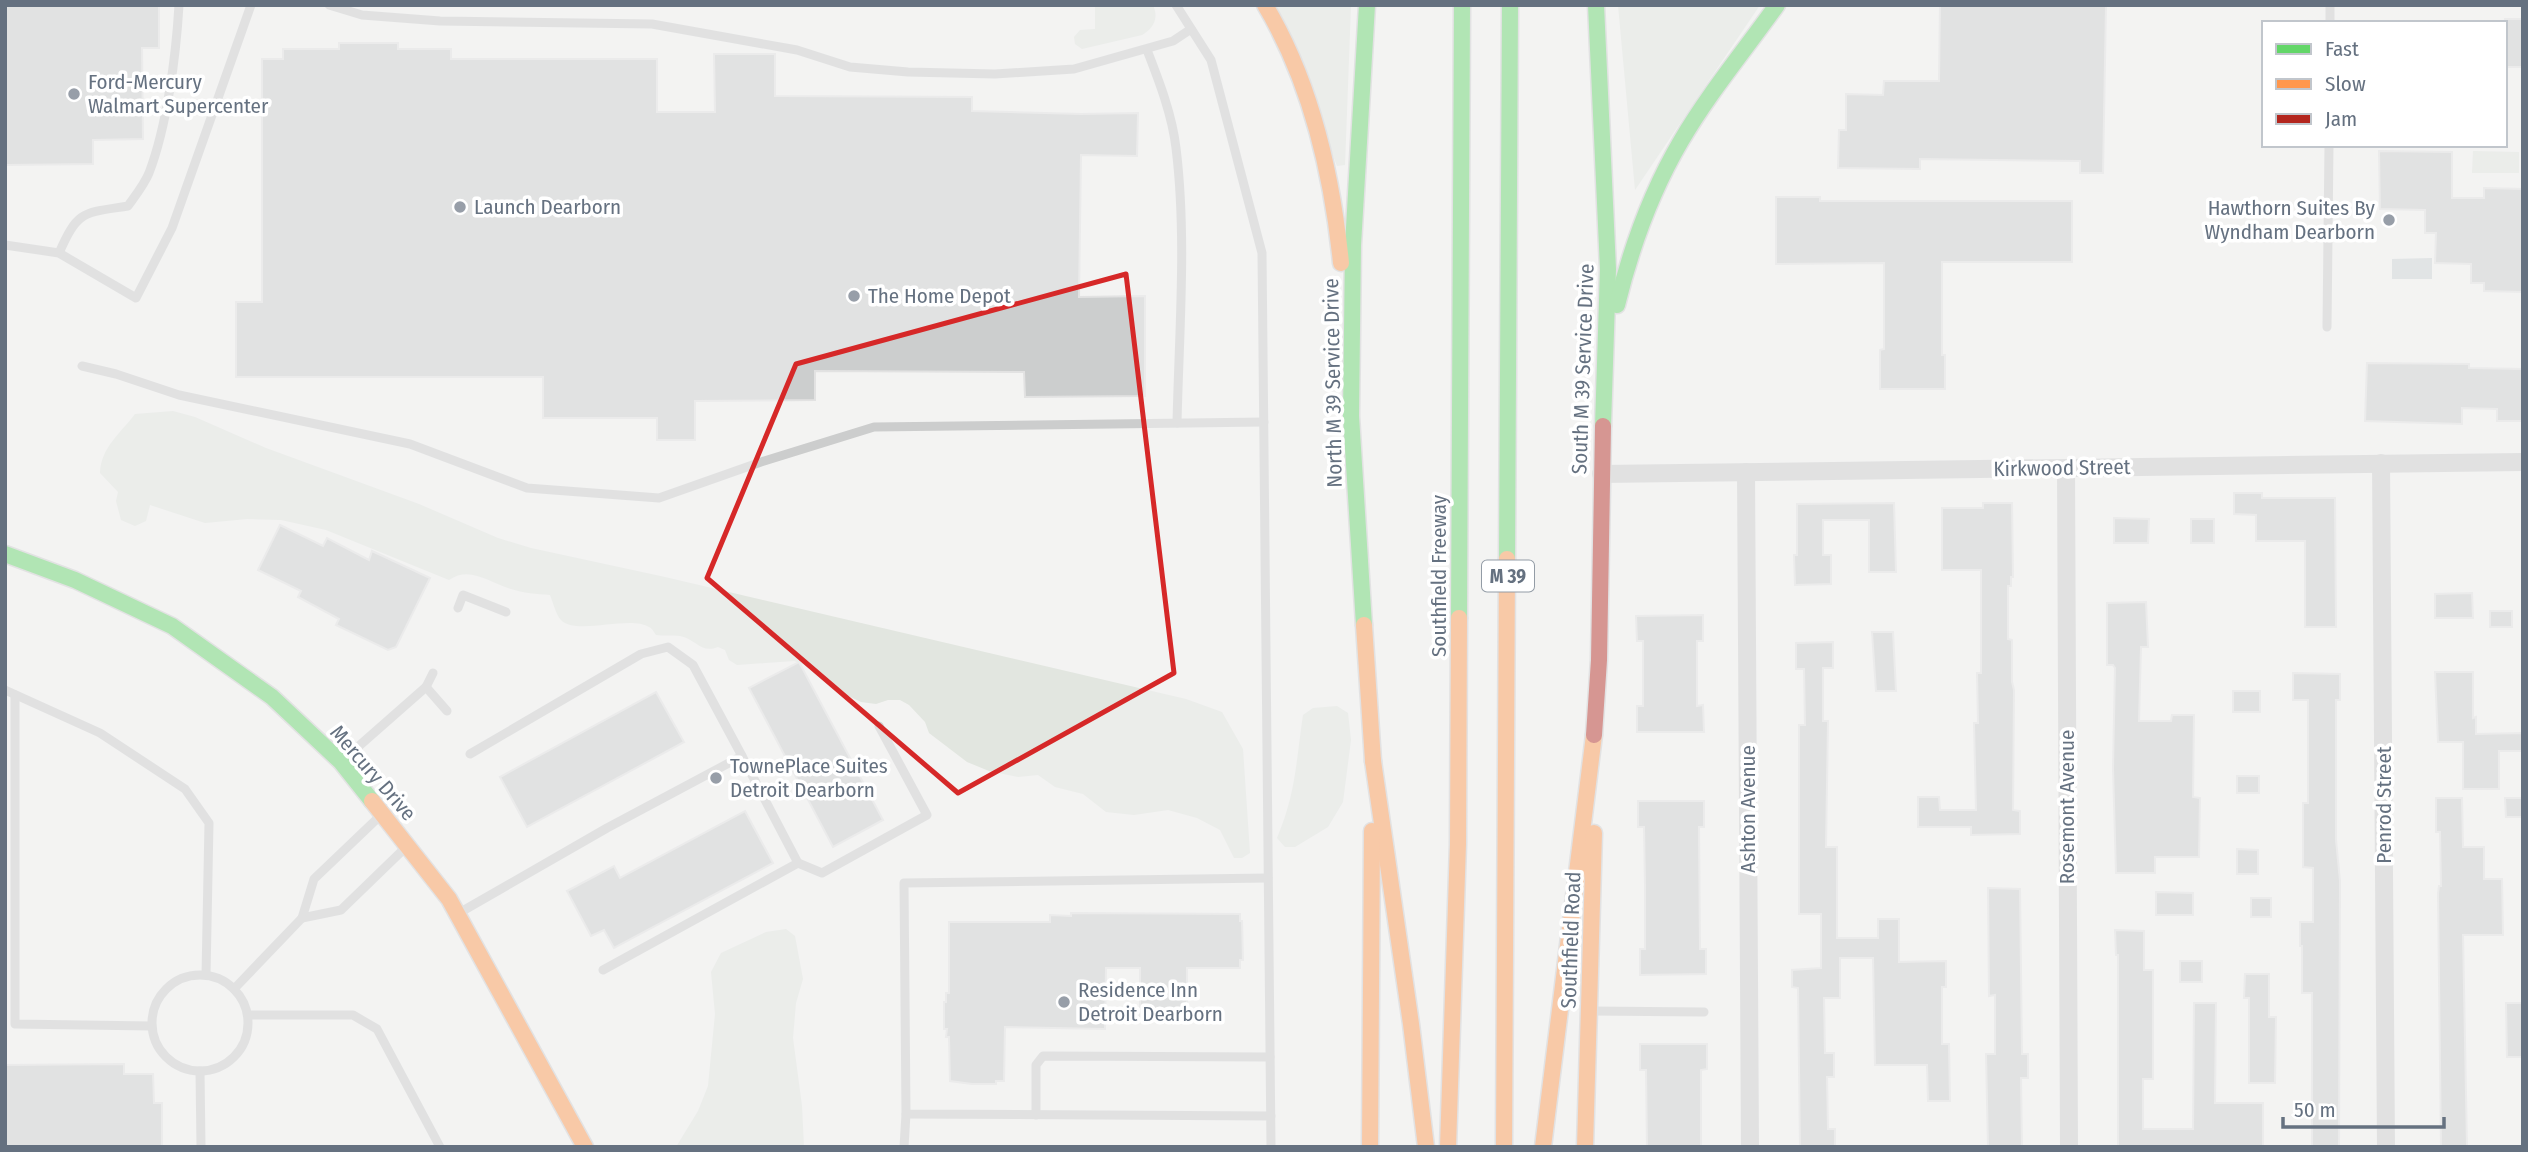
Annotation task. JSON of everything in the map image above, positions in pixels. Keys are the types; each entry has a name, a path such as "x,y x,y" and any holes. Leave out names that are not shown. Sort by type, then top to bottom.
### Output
{"main road":[{"path":"1265,5 1281,30 1297,64 1320,137 1340,254 1351,416"},
{"name":"North M 39 Service Drive","path":"1367,5 1353,246 1351,416 1373,761"},
{"name":"Southfield Freeway","path":"1448,1147 1458,804 1462,5"},
{"name":"M 39","path":"1504,1147 1510,5"},
{"name":"South M 39 Service Drive","path":"1594,735 1599,660 1601,474 1608,269 1596,5"},
{"path":"1605,362 1617,301 1640,230 1661,179 1682,140 1777,5"},
{"name":"Mercury Drive","path":"5,554 51,570 172,626 272,697 341,761 449,899 585,1147"},
{"path":"1543,1147 1594,735"},
{"name":"Southfield Road","path":"1585,1147 1594,874 1594,735"},
{"path":"1370,1147 1373,761"},
{"path":"1373,761 1426,1147"}],"street":[{"name":"Kirkwood Street","path":"1601,474 2523,461"},
{"name":"Penrod Street","path":"2381,463 2386,1147"},
{"name":"Rosemont Avenue","path":"2066,468 2069,1147"},
{"name":"Ashton Avenue","path":"1746,472 1750,1147"}],"lane":[{"path":"59,253 72,224 92,211 128,206 148,176 168,94 179,5"},
{"path":"5,245 59,253 136,298 172,228 251,5"},
{"path":"329,5 362,15 432,21 652,24 797,50 850,66 908,72 995,74 1074,69 1147,50 1173,41 1191,29"},
{"path":"1176,5 1210,60 1262,253 1271,1147"},
{"path":"1147,50 1163,91 1176,146 1180,225 1177,423"},
{"path":"2327,327 2329,147"},
{"path":"82,366 179,395 410,444 527,488 659,498 761,461 874,427 1264,422"},
{"path":"458,608 463,595 506,612"},
{"path":"470,754 641,654 668,647 694,665 798,863 822,873 927,816 879,726"},
{"path":"341,761 426,687 433,673"},
{"path":"426,687 447,711"},
{"path":"5,690 100,733 185,789 209,823 206,975"},
{"path":"15,695 10,744 15,1024 151,1027"},
{"path":"458,914 607,828 742,756"},
{"path":"234,989 302,918 314,879 382,813"},
{"path":"302,918 341,910 407,845"},
{"path":"603,970 798,863"},
{"path":"904,1147 904,883 1268,878"},
{"path":"197,974 227,982 234,989 246,1006 249,1023 246,1039 238,1054 226,1064 210,1071 178,1066 164,1056 155,1043 151,1027 152,1011 169,986 182,978 197,974"},
{"path":"1589,1011 1704,1012"},
{"path":"247,1015 353,1015 377,1029 440,1147"},
{"path":"1036,1115 1036,1065 1043,1056 1270,1057"},
{"path":"200,1071 201,1147"},
{"path":"906,1114 1270,1116"}],"highlighted area":[{"path":"1126,274 1174,673 958,793 707,578 796,364"}],"shaded area":[{"path":"1095,5 1153,5 1155,18 1150,29 1142,35 1082,49 1075,44 1074,37 1080,30 1095,29"},
{"path":"1273,5 1351,5 1345,165 1337,166"},
{"path":"1618,5 1760,5 1635,190"},
{"path":"2473,151 2519,152 2519,173 2472,173"},
{"path":"2432,258 2432,279 2392,279 2392,259"},
{"path":"173,411 195,417 266,448 419,504 498,538 531,548 1186,699 1222,712 1243,749 1250,853 1242,858 1234,858 1220,830 1197,818 1168,810 1134,815 1106,812 1083,794 1055,787 1038,775 1018,777 989,771 967,762 929,733 925,722 909,705 900,700 876,704 861,702 842,693 815,668 794,661 737,665 729,660 725,650 718,647 707,649 680,636 656,635 650,628 640,624 568,624 559,618 550,595 516,590 472,575 465,574 449,580 326,530 281,520 247,519 205,523 150,505 146,521 135,526 121,520 116,501 118,492 100,473 101,464 113,441 135,414"},
{"path":"1337,706 1348,713 1351,740 1343,802 1328,827 1295,847 1285,847 1277,838 1292,792 1303,715 1313,708"},
{"path":"786,929 795,936 803,979 796,1003 793,1038 802,1106 804,1147 676,1147 698,1111 708,1086 715,1014 711,972 721,953 766,932"}],"building":[{"name":"Ford-Mercury Walmart Supercenter","path":"5,5 159,5 159,48 142,48 143,139 93,140 93,164 5,165"},
{"path":"1940,5 2106,5 2103,173 2080,173 2080,161 1920,159 1920,169 1838,168 1839,130 1846,130 1846,94 1883,95 1884,81 1939,81"},
{"path":"2523,19 2523,67 2507,67 2505,21"},
{"path":"339,43 398,43 398,49 451,49 451,59 657,59 657,112 715,112 714,54 775,54 775,96 972,97 972,111 1138,113 1137,156 1081,155 1079,297 1145,296 1145,396 1025,397 1024,372 815,371 815,400 695,401 695,440 657,440 657,418 543,418 543,377 236,377 236,302 262,302 262,59 283,59 283,49 339,49"},
{"path":"2379,151 2452,152 2452,198 2484,198 2484,188 2523,189 2523,292 2484,291 2484,283 2471,283 2471,264 2435,263 2436,233 2425,233 2425,210 2380,209"},
{"path":"1776,197 1820,197 1820,201 2072,201 2072,262 1942,262 1942,355 1945,355 1945,389 1880,389 1880,350 1884,349 1884,263 1776,264"},
{"path":"2367,363 2469,364 2469,368 2523,369 2523,421 2497,421 2497,409 2462,408 2462,424 2365,421"},
{"path":"2234,493 2262,493 2262,498 2335,498 2336,627 2305,627 2305,541 2256,541 2256,515 2234,514"},
{"path":"1894,503 1896,572 1869,572 1869,520 1823,520 1823,555 1831,555 1831,584 1795,585 1797,504"},
{"path":"1983,503 2012,503 2013,577 2011,586 2008,586 2008,639 2012,640 2014,690 2013,810 2020,811 2020,834 1971,835 1971,827 1918,827 1918,797 1939,797 1940,810 1976,810 1974,723 1978,723 1977,673 1981,673 1981,570 1942,570 1942,508 1983,508"},
{"path":"2114,518 2149,519 2148,543 2114,543"},
{"path":"2191,519 2214,519 2214,543 2191,543"},
{"path":"280,525 323,546 327,538 369,560 372,551 430,578 396,647 388,650 336,625 339,619 298,597 301,591 258,570"},
{"path":"2472,593 2473,618 2435,618 2435,594"},
{"path":"2146,602 2148,647 2141,647 2139,721 2171,721 2172,715 2194,715 2193,797 2200,798 2199,857 2155,857 2155,873 2116,873 2113,768 2115,668 2113,665 2107,665 2107,603"},
{"path":"2490,611 2512,611 2512,627 2490,627"},
{"path":"1703,615 1703,641 1697,641 1697,706 1703,705 1704,732 1637,732 1637,706 1643,706 1643,641 1637,641 1636,616"},
{"path":"1872,632 1893,632 1896,691 1876,691"},
{"path":"1833,642 1833,668 1823,668 1823,721 1828,721 1826,847 1837,847 1837,938 1878,938 1878,919 1899,919 1899,962 1946,961 1946,987 1942,987 1942,1044 1949,1044 1950,1101 1928,1101 1927,1065 1875,1065 1873,958 1840,958 1840,998 1824,998 1825,1053 1834,1053 1834,1077 1827,1077 1828,1129 1835,1129 1835,1147 1800,1147 1798,988 1792,987 1792,970 1821,968 1821,914 1799,914 1799,725 1805,725 1804,669 1796,669 1796,643"},
{"path":"799,662 883,820 833,847 749,688"},
{"path":"2435,672 2473,672 2473,718 2476,717 2476,734 2523,733 2523,751 2499,751 2499,789 2463,789 2463,742 2438,742"},
{"path":"2293,673 2340,674 2340,700 2336,700 2336,840 2340,881 2339,1147 2312,1147 2312,993 2302,993 2300,946 2300,922 2313,922 2313,868 2303,867 2303,803 2308,803 2308,700 2293,700"},
{"path":"2233,691 2260,691 2260,712 2233,712"},
{"path":"656,692 684,742 527,827 500,777"},
{"path":"2237,776 2259,776 2259,793 2237,793"},
{"path":"2436,798 2462,798 2463,847 2484,847 2484,879 2502,879 2503,935 2463,935 2467,1147 2441,1147 2438,893 2441,886"},
{"path":"2505,798 2523,798 2523,817 2506,817"},
{"path":"1638,801 1704,801 1704,827 1699,827 1700,949 1706,949 1706,974 1640,975 1640,949 1645,949 1645,885 1644,827 1638,827"},
{"path":"745,811 773,863 614,948 604,930 591,936 567,891 614,866 620,878"},
{"path":"2237,849 2258,850 2258,874 2237,874"},
{"path":"1988,888 2020,889 2022,1054 2028,1054 2028,1078 2021,1078 2022,1147 1988,1147 1986,1054 1995,1054 1995,995 1989,996"},
{"path":"2156,892 2193,893 2193,915 2156,915"},
{"path":"2251,898 2271,898 2271,917 2251,917"},
{"name":"Residence Inn Detroit Dearborn","path":"1071,913 1240,914 1243,960 1240,960 1240,968 1187,968 1187,1015 1168,1015 1169,1019 1140,1016 1140,968 1106,968 1105,1029 1005,1027 1004,1081 996,1081 996,1084 972,1084 950,1081 949,1037 946,1037 947,1029 944,1029 944,1002 946,993 949,993 949,922 1050,922 1050,915 1071,916"},
{"path":"2115,930 2144,931 2144,970 2153,970 2153,1079 2143,1079 2143,1129 2193,1129 2194,1003 2216,1003 2215,1103 2263,1103 2263,1147 2118,1147 2118,955"},
{"path":"2180,961 2202,961 2202,982 2180,982"},
{"path":"2245,974 2269,974 2269,1017 2276,1017 2275,1083 2249,1083 2249,998 2244,998"},
{"path":"2506,1003 2523,1003 2523,1057 2507,1057"},
{"path":"1640,1044 1707,1044 1707,1069 1701,1070 1701,1147 1647,1147 1646,1070 1640,1070"},
{"path":"124,1064 124,1074 153,1074 154,1103 162,1103 162,1147 5,1147 5,1065"}],"traffic: fast":[{"path":"1364,625 1351,416 1353,245 1367,5"},
{"path":"1459,618 1462,5"},
{"path":"1507,559 1510,5"},
{"path":"1596,5 1608,269 1603,426"},
{"path":"1617,305 1643,221 1670,160 1703,106 1777,5"},
{"path":"5,554 75,580 172,626 272,697 341,762 372,801"}],"traffic: slow":[{"path":"1265,5 1295,65 1317,130 1332,196 1341,263"},
{"path":"1504,1147 1507,559"},
{"path":"1448,1147 1458,844 1459,618"},
{"path":"1364,625 1373,761"},
{"path":"1543,1147 1594,735"},
{"path":"1373,761 1426,1147"},
{"path":"372,801 449,899 585,1147"},
{"path":"1370,1147 1372,831"},
{"path":"1585,1147 1594,833"}],"traffic: jam":[{"path":"1594,735 1599,660 1603,426"}],"place":[{"name":"Ford-Mercury Walmart Supercenter","path":"74,94"},
{"name":"Launch Dearborn","path":"460,207"},
{"name":"Hawthorn Suites By Wyndham Dearborn","path":"2389,220"},
{"name":"The Home Depot","path":"854,296"},
{"name":"TownePlace Suites Detroit Dearborn","path":"716,778"},
{"name":"Residence Inn Detroit Dearborn","path":"1064,1002"}]}
